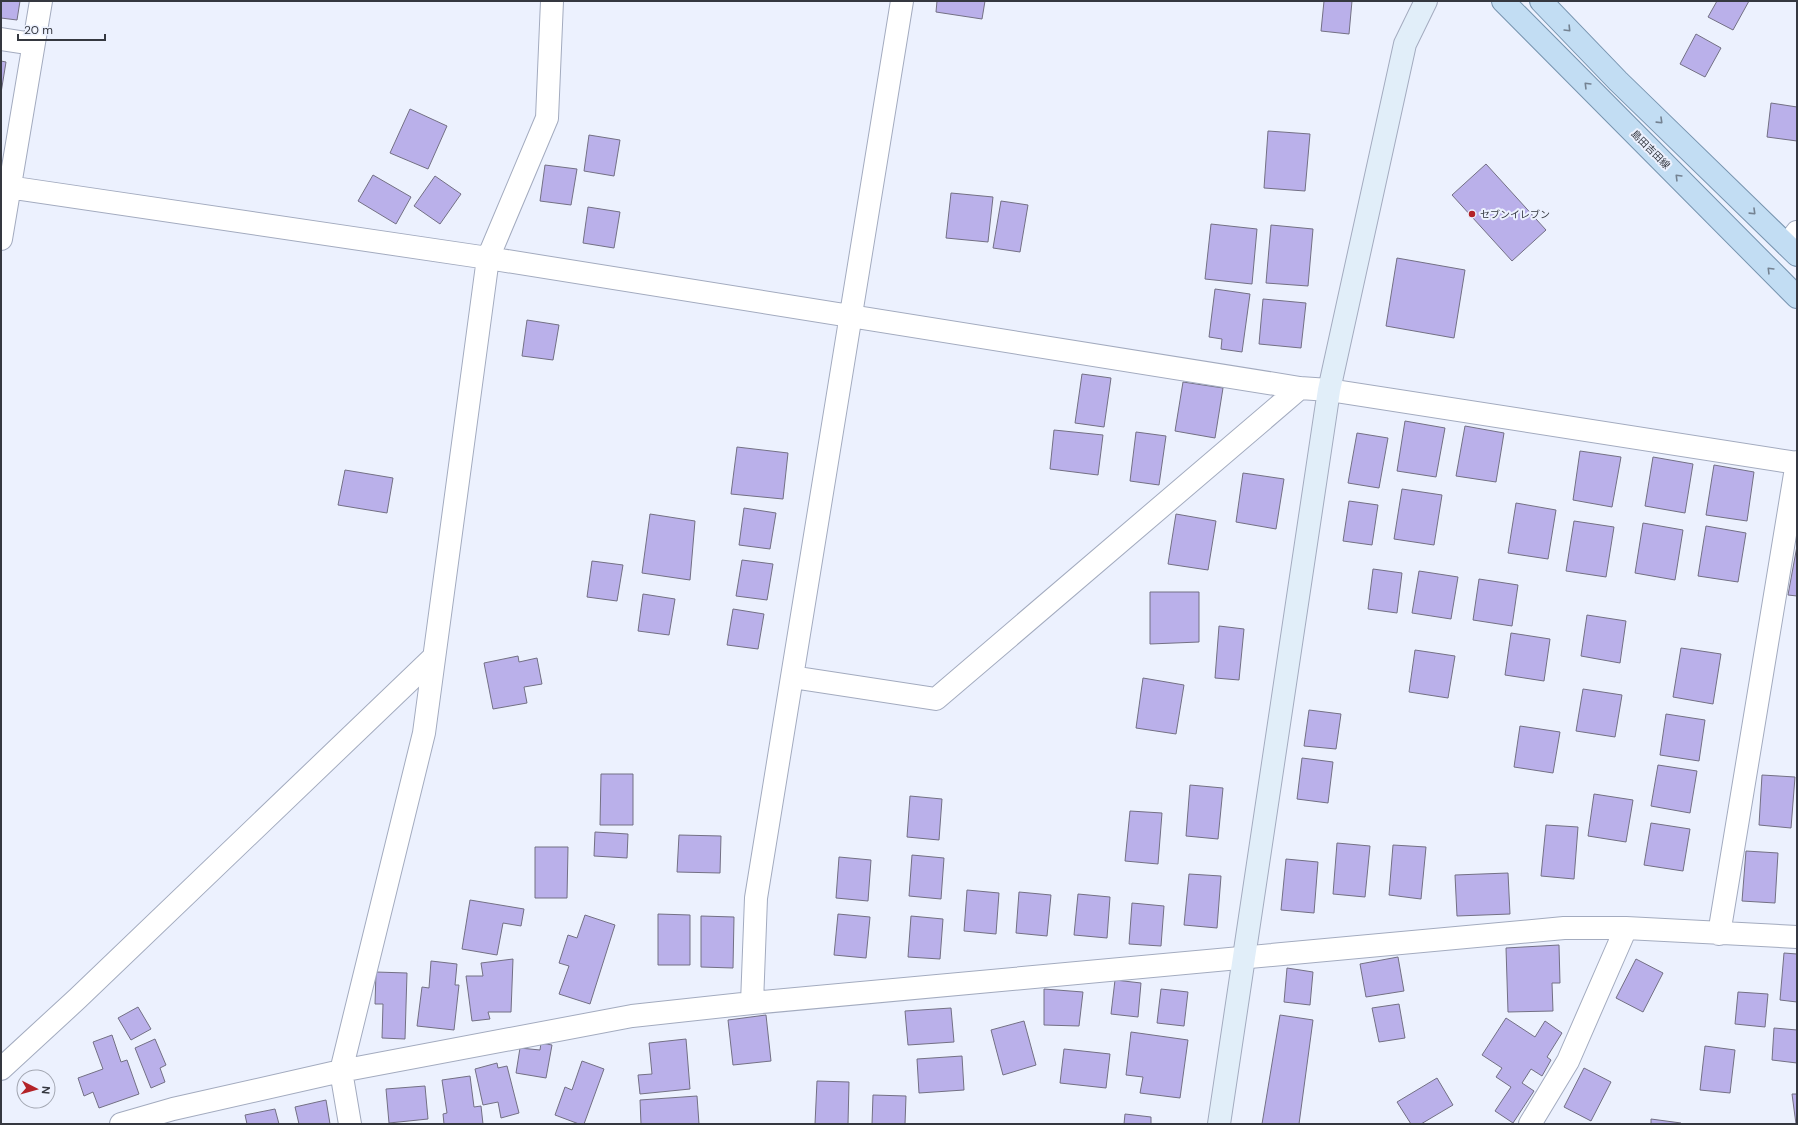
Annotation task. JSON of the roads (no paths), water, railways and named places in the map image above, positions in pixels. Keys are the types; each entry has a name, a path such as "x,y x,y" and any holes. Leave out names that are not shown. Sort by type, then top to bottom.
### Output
{"main road":[{"name":"島田吉田線","path":"1503,1 1797,297"},
{"path":"1541,1 1618,81 1794,244"}],"street":[{"path":"1,239 5,186 34,44 40,1"},
{"path":"350,1124 341,1071 424,733 488,258 547,118 552,1"},
{"path":"752,1002 756,898 902,1"},
{"path":"1219,1124 1329,390 1405,44 1426,1"},
{"path":"1,39 34,44"},
{"path":"5,186 488,258 1300,388 1329,390 1797,462 1719,934"},
{"path":"792,677 936,699 1300,388"},
{"path":"1,1069 83,993 434,657"},
{"path":"121,1124 173,1109 341,1071 632,1016 752,1002 1564,928 1626,928 1797,937"},
{"path":"1530,1124 1568,1061 1626,928"}],"place":[{"name":"セブンイレブン","path":"1472,214"}]}
